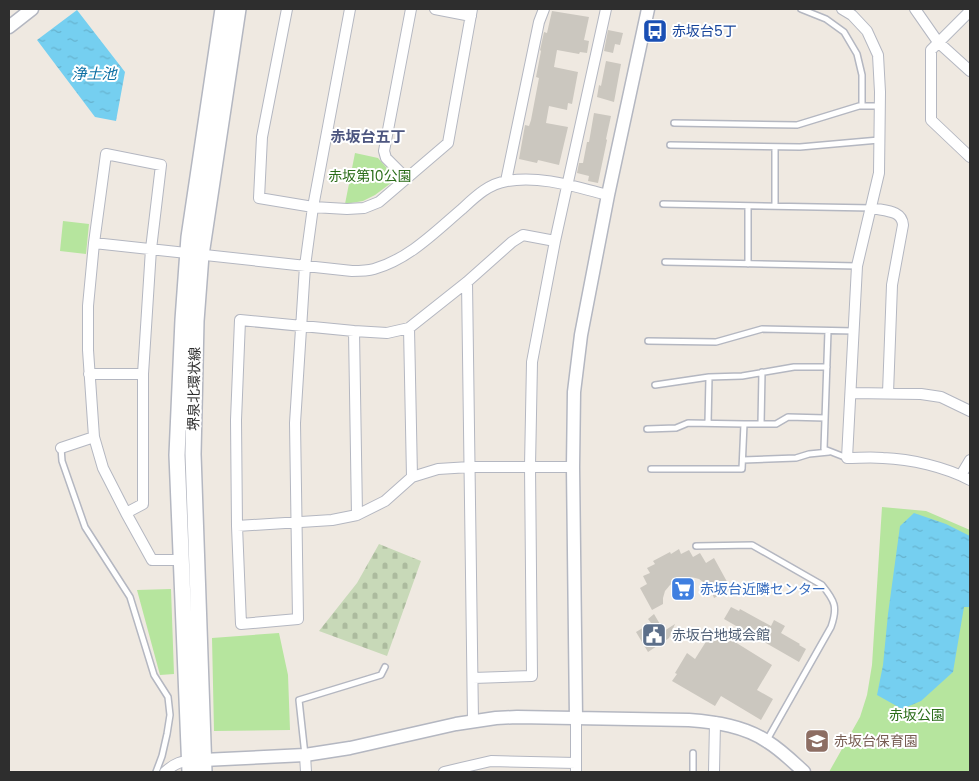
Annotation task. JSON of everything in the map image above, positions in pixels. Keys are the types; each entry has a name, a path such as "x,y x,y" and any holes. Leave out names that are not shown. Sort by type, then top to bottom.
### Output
{"main road":[{"name":"堺泉北環状線","path":"197,766 193,454 196,321 194,254 189,237 223,9"},
{"name":"堺泉北環状線","path":"197,766 181,560 177,455 183,320 238,9"}],"street":[{"path":"9,27 32,9"},
{"path":"287,9 262,137 258,198 313,207 347,209 364,208 379,202 448,143 472,12 435,9"},
{"path":"350,9 313,207 305,266 300,326 295,423 298,620 241,624 237,526 236,420 240,320 300,326 354,331 387,333 409,328 512,242 523,235 555,241"},
{"path":"406,178 386,158 384,151 411,9"},
{"path":"506,181 539,22 544,9"},
{"path":"473,678 532,676 530,466 532,362 555,241 606,9"},
{"path":"444,772 491,761 519,767 576,768 574,392 580,335 648,9"},
{"path":"842,9 852,15 867,31 878,55 880,106 880,173 857,266 847,458 882,458 909,461 966,478 970,460"},
{"path":"916,9 938,42 970,71"},
{"path":"970,11 931,50 931,120 970,157"},
{"path":"126,513 143,504 143,374 151,249 161,165 106,154 88,306 89,374 94,438 104,468 126,513 152,560 181,560"},
{"path":"94,243 352,271 373,269 397,260 423,243 480,193 495,184 527,179 568,185 608,195"},
{"path":"872,208 899,214 903,219 892,285 888,393"},
{"path":"466,282 473,721"},
{"path":"409,328 412,476"},
{"path":"354,331 357,515"},
{"path":"89,374 143,374"},
{"path":"851,393 921,394 940,397 970,411"},
{"path":"61,448 94,438"},
{"path":"237,526 332,520 357,515 385,501 412,476 438,469 530,466 573,467"},
{"path":"165,772 181,761 197,766 305,755 350,748 456,724 517,717 715,722 745,731 766,741 788,757 804,772"},
{"path":"714,772 715,722"},
{"path":"305,755 306,772"}],"lane":[{"path":"801,9 826,20 844,32 857,54 862,75 862,106"},
{"path":"674,123 797,124 858,106 880,106"},
{"path":"670,145 800,148 880,140"},
{"path":"775,147 775,206"},
{"path":"663,204 872,208"},
{"path":"748,206 748,264"},
{"path":"665,262 857,266"},
{"path":"648,341 716,342 762,329 854,331"},
{"path":"828,330 824,449 847,458"},
{"path":"655,385 710,377 742,376 794,367 827,367"},
{"path":"761,424 762,372"},
{"path":"708,423 710,377"},
{"path":"647,429 676,428 688,423 776,424 788,417 825,418"},
{"path":"651,468 742,468 744,424"},
{"path":"61,448 62,461 86,527 130,596 154,675 168,697 170,715 167,734 156,772"},
{"path":"743,460 796,458 809,454 831,452"},
{"path":"696,546 752,545 822,585 830,594 834,604 835,615 831,627 766,741"},
{"path":"305,755 300,700 381,675 384,667"},
{"path":"693,753 693,772"}],"green space":[{"name":"赤坂第10公園","path":"355,153 378,158 392,174 392,178 391,183 375,195 363,201 345,204"},
{"path":"63,221 89,224 86,254 60,251"},
{"name":"赤坂公園","path":"882,507 926,511 970,530 970,772 829,772 860,717 867,695 872,665"},
{"path":"379,544 421,561 387,656 319,631 357,583"},
{"path":"171,589 174,674 160,675 137,590"},
{"path":"279,633 288,675 290,730 214,731 212,638"}],"water":[{"name":"浄土池","path":"77,10 125,72 116,121 95,117 37,40"},
{"path":"914,513 946,524 970,536 970,607 964,607 953,672 921,701 902,709 877,695 883,665 900,526"}],"building":[{"path":"552,11 589,17 584,40 589,41 587,53 580,52 579,54 557,50 554,67 578,72 572,104 568,103 567,110 549,106 546,123 568,127 559,165 538,160 537,163 519,159 525,125 529,126 531,120 539,78 536,77 544,32 547,33"},
{"path":"608,30 623,33 620,45 615,44 613,53 604,51"},
{"path":"606,61 621,64 614,102 597,97"},
{"path":"594,113 611,116 598,183 588,181 589,176 577,173 579,163 583,163 587,142 589,142"},
{"path":"679,549 681,554 689,550 693,557 700,553 706,563 714,558 731,589 714,598 711,590 699,579 683,578 676,580 670,585 665,591 663,604 652,610 640,588 647,584 643,576 650,573 647,568 655,564 653,561"},
{"path":"731,607 739,611 740,609 771,626 774,620 785,626 781,633 806,649 799,662 724,619"},
{"name":"赤坂台地域会館","path":"654,614 664,631 675,624 669,638 648,652 636,632 651,623 648,619"},
{"path":"714,629 772,665 757,690 773,699 761,720 721,696 715,706 672,681 687,653 695,659"}],"place":[{"name":"赤坂台5丁","path":"655,31"},
{"name":"赤坂台近隣センター","path":"683,589"},
{"name":"赤坂台地域会館","path":"654,635"},
{"name":"赤坂台保育園","path":"817,741"}],"district":[{"name":"赤坂台五丁","path":"368,137"}]}
